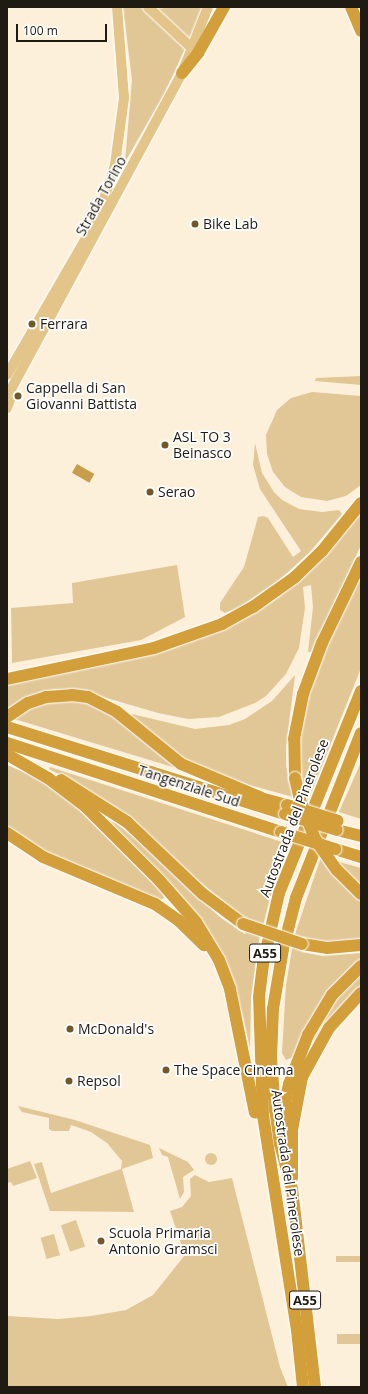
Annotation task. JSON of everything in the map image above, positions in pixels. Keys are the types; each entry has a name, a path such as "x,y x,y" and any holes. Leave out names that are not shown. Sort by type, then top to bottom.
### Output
{"highway":[{"path":"182,73 194,50 224,7"},
{"path":"351,7 361,31"},
{"path":"357,7 361,20"},
{"path":"7,679 154,648 222,624 253,607 295,576 322,551 361,502"},
{"path":"361,562 322,643 303,694 294,739 295,778 300,800 315,839 337,870 361,894"},
{"name":"Autostrada del Pinerolese","path":"303,1387 260,1088 259,997 263,964 279,893 361,691"},
{"path":"7,724 28,703 46,697 72,695 88,697 117,712 181,764 286,809"},
{"name":"Tangenziale Sud","path":"7,724 151,772 360,830"},
{"name":"A55","path":"312,855 361,733"},
{"name":"Tangenziale Sud","path":"7,743 335,850 361,857"},
{"path":"312,855 338,805 361,750"},
{"path":"8,755 73,796 159,880 205,936 221,964 230,989 280,1230"},
{"path":"8,755 45,771 115,813 214,903 244,924 302,944 327,948 361,945"},
{"path":"151,772 260,797"},
{"path":"7,833 43,857 138,896 172,916 203,944 230,989"},
{"name":"Autostrada del Pinerolese","path":"312,855 291,916 273,1009 272,1080 280,1144 292,1189 315,1387"},
{"path":"292,1189 284,1123 289,1084 305,1041 319,1013 340,986 361,966"},
{"path":"292,1189 294,1158 292,1130 302,1078 325,1033 361,993"}],"main road":[{"name":"Strada Torino","path":"7,375 89,233 103,202 114,164 124,98 117,7"},
{"path":"148,7 194,50 208,7"},
{"name":"Strada Torino","path":"8,392 182,73"},
{"path":"7,408 10,400 8,392"}],"shaded area":[{"path":"123,7 141,7 186,47 164,94 125,162 132,80"},
{"path":"203,7 189,41 155,9"},
{"path":"361,376 361,385 315,381 316,378"},
{"path":"312,392 361,396 361,485 346,496 327,501 301,497 285,487 273,472 267,454 266,435 277,410 291,398"},
{"path":"255,443 262,473 274,492 282,500 299,509 322,512 339,510 342,514 309,553 279,580 238,608 225,613 220,610 220,603 244,567 258,517 264,516 268,518 293,557 301,551 260,489 253,465"},
{"path":"77,464 94,474 89,483 72,473"},
{"path":"361,511 361,545 311,652 308,652 313,607 311,585 303,587 305,608 299,648 286,674 266,696 255,703 219,717 188,719 158,713 86,692 55,689 29,696 7,711 7,684 175,648 237,623 272,602 300,580"},
{"path":"177,565 185,617 141,640 12,663 11,608 73,603 72,583"},
{"path":"361,572 361,668 308,801 249,785 188,763 130,717 132,714 195,729 229,725 245,719 272,701 295,675 286,747 286,766 289,780 302,778 299,736 305,701 327,642"},
{"path":"45,700 83,700 122,720 168,761 186,771 11,718"},
{"path":"361,762 361,819 339,812"},
{"path":"7,765 38,778 70,801 163,893 164,898 158,901 46,854 7,827"},
{"path":"50,767 285,843 259,940 251,998 250,1049 243,1017 228,971 101,816 117,824 138,841 221,918 245,934 249,922 85,788 49,769"},
{"path":"321,857 361,868 361,941 339,944 304,941 302,952 322,956 361,953 361,960 320,1005 309,1021 293,1057 286,1060 282,1053 286,985 294,937"},
{"path":"361,971 361,988 332,1017 308,1052 312,1038 330,1006"},
{"path":"18,1106 75,1120 150,1145 153,1158 122,1169 134,1212 50,1211 34,1164 42,1162 51,1193 121,1169 122,1161 107,1143 91,1132 71,1125 69,1131 52,1131 49,1129 49,1118 22,1112"},
{"path":"159,1148 188,1162 194,1170 183,1177 184,1192 180,1199 168,1157 162,1155"},
{"path":"209,1153 213,1153 217,1159 213,1165 209,1165 205,1161 205,1157"},
{"path":"30,1161 37,1178 13,1186 11,1182 7,1183 7,1169"},
{"path":"195,1175 209,1182 232,1178 280,1367 288,1387 7,1387 7,1316 58,1319 91,1316 126,1310 153,1295 185,1255 170,1211 182,1207 191,1196 190,1179"},
{"path":"76,1220 85,1246 70,1252 61,1225"},
{"path":"54,1234 60,1255 47,1259 41,1238"},
{"path":"336,1256 361,1256 361,1262 336,1262"},
{"path":"337,1334 361,1334 361,1344 337,1344"}],"place":[{"name":"Bike Lab","path":"195,224"},
{"name":"Ferrara","path":"32,324"},
{"name":"Cappella di San Giovanni Battista","path":"18,396"},
{"name":"ASL TO 3 Beinasco","path":"165,445"},
{"name":"Serao","path":"150,492"},
{"name":"McDonald's","path":"70,1029"},
{"name":"The Space Cinema","path":"166,1070"},
{"name":"Repsol","path":"69,1081"},
{"name":"Scuola Primaria Antonio Gramsci","path":"101,1241"}]}
